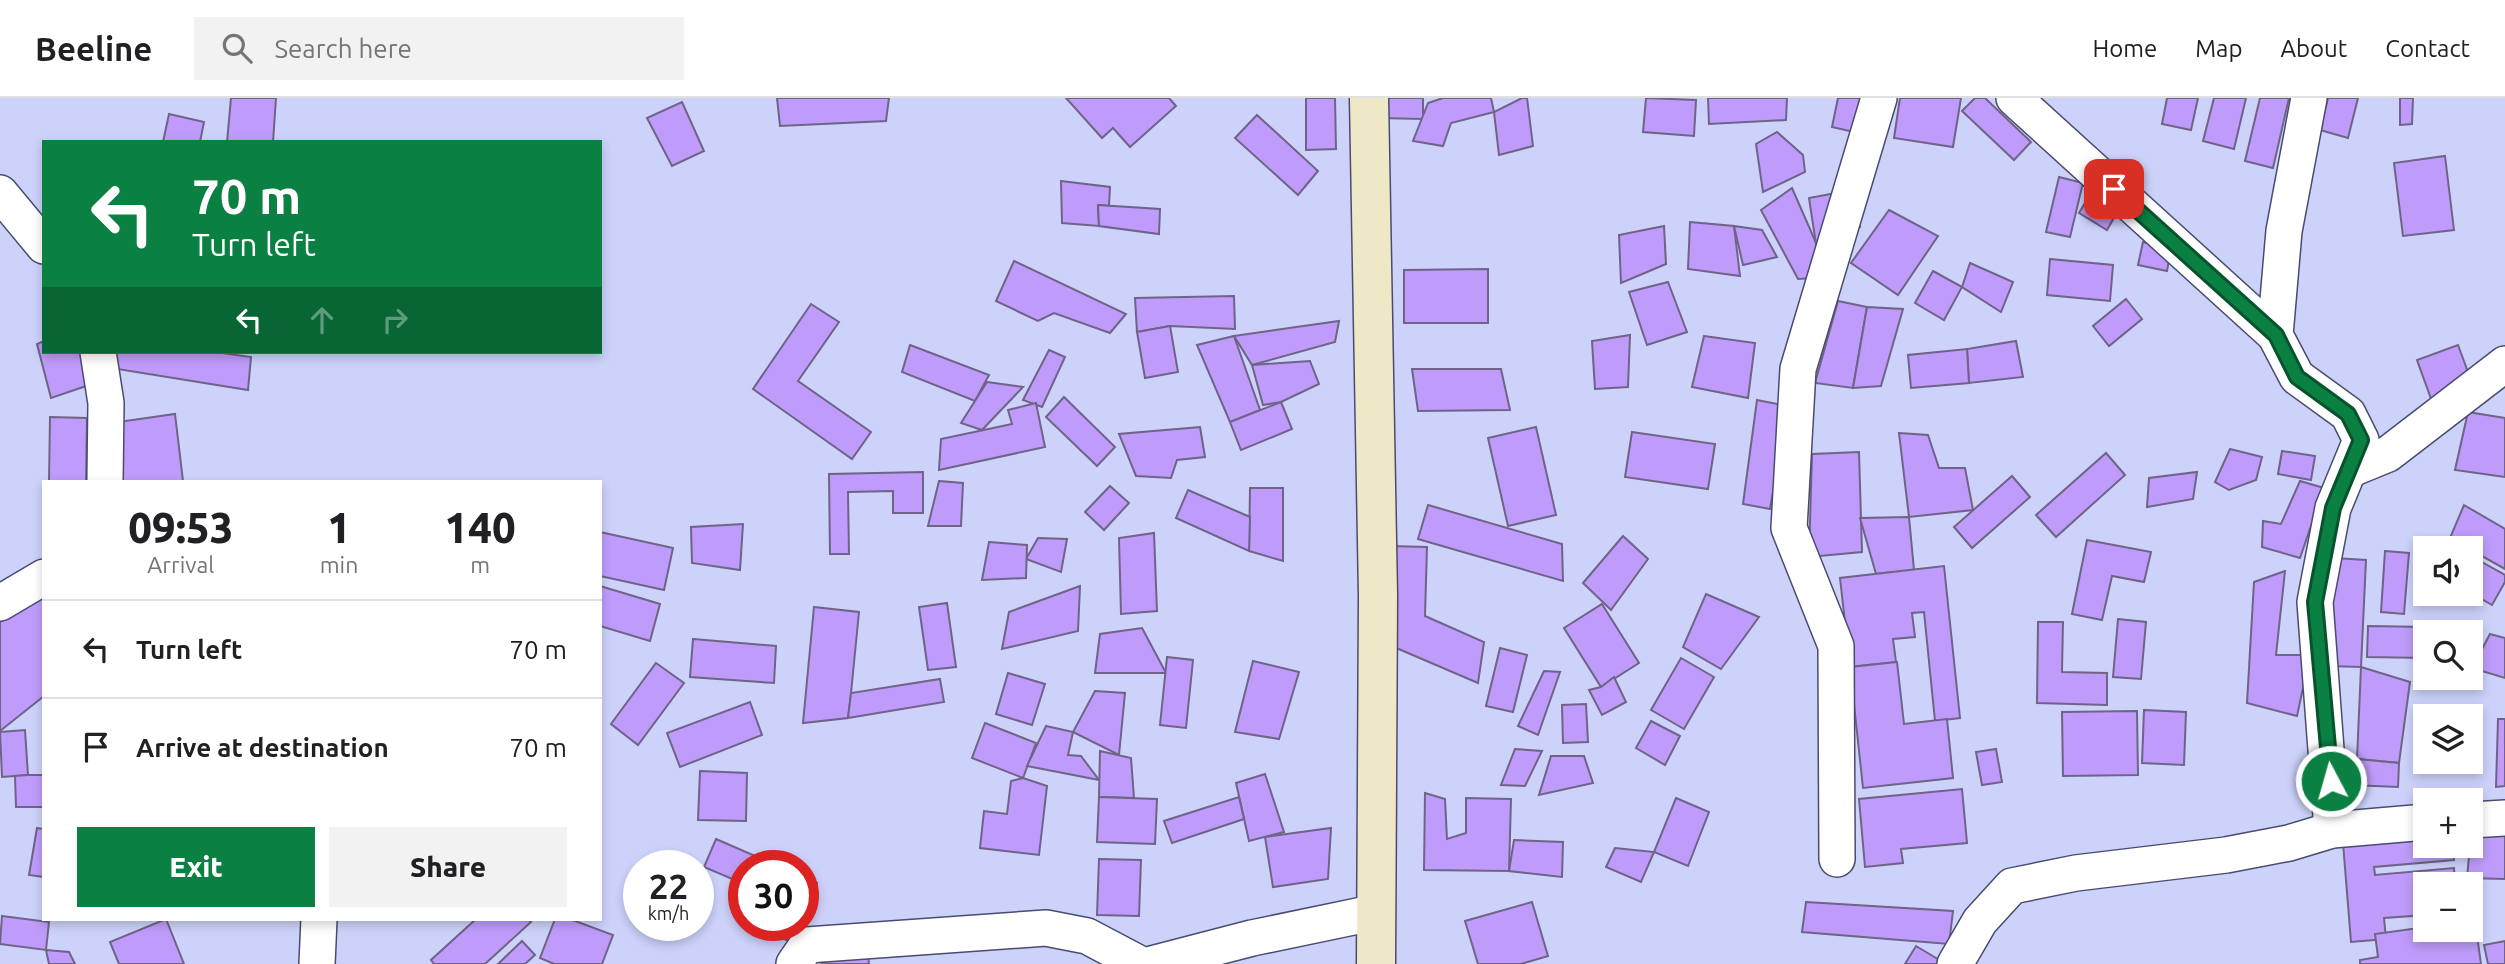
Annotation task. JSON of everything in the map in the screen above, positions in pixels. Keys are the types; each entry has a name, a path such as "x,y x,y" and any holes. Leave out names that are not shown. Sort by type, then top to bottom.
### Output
{"main road":[{"path":"1368,98 1378,596 1376,964"}],"street":[{"path":"1837,859 1836,646 1790,528 1798,369 1879,98"},
{"path":"2014,98 2276,335 2297,377 2348,414 2361,440 2333,508 2315,602 2332,830"},
{"path":"2276,335 2284,231 2309,98"},
{"path":"0,193 42,244"},
{"path":"98,354 107,422 105,480"},
{"path":"2349,470 2388,454 2505,364"},
{"path":"0,603 42,578"},
{"path":"2483,819 2505,818"},
{"path":"1955,964 1980,921 2012,886 2076,873 2227,855 2289,843 2332,830 2413,823"},
{"path":"1152,964 1252,938 1377,912"},
{"path":"317,964 319,921"},
{"path":"794,964 807,945 1046,928 1087,936 1140,964"}],"building":[{"path":"231,98 276,98 273,140 227,140"},
{"path":"777,98 889,98 886,121 780,126"},
{"path":"1066,98 1169,98 1176,106 1130,147 1113,128 1102,138"},
{"path":"1306,98 1335,98 1336,149 1306,150"},
{"path":"1378,98 1423,98 1423,119 1378,118"},
{"path":"1443,98 1491,98 1494,112 1451,123 1443,146 1413,141 1428,103"},
{"path":"1527,98 1533,146 1499,155 1494,112"},
{"path":"1646,98 1696,100 1694,136 1643,132"},
{"path":"1708,98 1787,98 1786,120 1709,124"},
{"path":"1838,98 1880,98 1843,164 1848,140 1852,141 1854,132 1832,127"},
{"path":"1900,98 1961,98 1953,147 1894,138"},
{"path":"1975,98 1985,98 2031,142 2014,160 1962,111"},
{"path":"2167,98 2198,98 2191,130 2162,124"},
{"path":"2214,98 2246,98 2234,149 2203,141"},
{"path":"2260,98 2289,98 2273,168 2245,161"},
{"path":"2328,98 2358,98 2348,138 2320,130"},
{"path":"2400,98 2413,98 2412,124 2400,125"},
{"path":"682,102 704,151 672,166 647,118"},
{"path":"169,114 204,122 200,140 163,140"},
{"path":"1257,115 1318,171 1298,195 1235,138"},
{"path":"1777,132 1803,155 1805,172 1763,192 1756,144"},
{"path":"2445,156 2454,230 2403,236 2394,163"},
{"path":"2059,177 2083,183 2070,237 2046,232"},
{"path":"1061,181 1110,187 1109,206 1098,205 1099,226 1062,223"},
{"path":"1792,188 1831,277 1798,279 1761,210"},
{"path":"1847,191 1860,227 1816,244 1809,198"},
{"path":"2092,191 2120,207 2107,230 2079,213"},
{"path":"1098,205 1160,209 1159,234 1099,226"},
{"path":"1889,210 1938,236 1898,295 1851,263"},
{"path":"1690,222 1734,226 1740,276 1688,269"},
{"path":"1664,226 1666,264 1621,283 1619,235"},
{"path":"1734,226 1762,230 1777,257 1743,265"},
{"path":"2143,242 2171,249 2167,271 2138,265"},
{"path":"2050,259 2113,265 2110,301 2047,295"},
{"path":"1014,261 1126,314 1110,333 1054,313 1038,321 996,301"},
{"path":"1970,263 2013,282 2001,312 1962,287"},
{"path":"1488,269 1488,323 1404,323 1404,270"},
{"path":"1933,271 1962,287 1944,320 1915,303"},
{"path":"1668,282 1687,332 1647,345 1629,292"},
{"path":"1234,296 1235,329 1170,326 1137,332 1135,298"},
{"path":"2126,299 2142,319 2109,346 2093,326"},
{"path":"1838,301 1867,307 1853,388 1815,383"},
{"path":"811,304 839,322 798,381 871,432 852,459 753,389"},
{"path":"1867,307 1903,309 1881,386 1853,388"},
{"path":"1339,321 1335,342 1252,365 1234,336"},
{"path":"1170,326 1178,372 1145,378 1137,332"},
{"path":"1630,335 1628,387 1595,389 1592,341"},
{"path":"1234,336 1260,410 1230,422 1197,345"},
{"path":"1704,336 1755,343 1748,398 1692,387"},
{"path":"2016,341 2023,377 1969,383 1967,349"},
{"path":"42,342 42,354 83,354 92,384 51,398 37,344"},
{"path":"910,345 989,375 975,401 902,372"},
{"path":"2458,345 2475,391 2434,407 2417,360"},
{"path":"1967,349 1969,383 1911,388 1908,355"},
{"path":"1049,350 1065,357 1042,407 1023,400"},
{"path":"107,354 229,354 251,357 248,390 105,367"},
{"path":"1310,361 1319,384 1281,402 1263,405 1252,365"},
{"path":"1412,369 1501,369 1510,410 1418,411"},
{"path":"987,382 1023,387 982,430 961,423"},
{"path":"1064,397 1115,447 1097,466 1046,417"},
{"path":"1757,400 1788,406 1770,509 1743,504"},
{"path":"1281,402 1292,429 1241,450 1230,422"},
{"path":"1036,403 1045,447 939,470 941,439 1012,424 1008,410"},
{"path":"2468,412 2505,418 2505,477 2455,470"},
{"path":"175,414 183,480 118,480 111,423"},
{"path":"50,417 87,418 86,480 49,480"},
{"path":"1200,427 1205,457 1177,460 1171,478 1136,476 1119,434"},
{"path":"1536,427 1556,515 1508,526 1488,438"},
{"path":"1632,432 1715,444 1708,489 1625,477"},
{"path":"1899,433 1928,435 1939,468 1965,468 1973,510 1909,517"},
{"path":"2230,449 2262,457 2256,480 2229,490 2215,482"},
{"path":"2282,451 2315,456 2311,480 2278,474"},
{"path":"1859,452 1862,552 1809,557 1812,454"},
{"path":"2106,453 2125,475 2056,537 2036,515"},
{"path":"923,472 923,513 893,513 893,491 848,492 849,554 830,554 829,474"},
{"path":"2197,472 2193,499 2147,507 2149,478"},
{"path":"2012,476 2030,497 1972,548 1954,527"},
{"path":"939,481 963,483 961,526 928,526"},
{"path":"2300,481 2324,488 2300,558 2262,547 2263,521 2281,524"},
{"path":"1110,486 1129,503 1104,530 1085,512"},
{"path":"1250,488 1283,488 1283,561 1249,551"},
{"path":"1188,490 1250,517 1249,551 1176,518"},
{"path":"1428,505 1562,544 1563,581 1418,539"},
{"path":"2464,505 2505,529 2505,569 2483,557 2483,536 2451,536"},
{"path":"1909,517 1914,570 1876,574 1860,518"},
{"path":"743,524 740,570 692,563 691,527"},
{"path":"602,532 673,548 664,590 602,576"},
{"path":"1154,533 1157,611 1121,614 1119,538"},
{"path":"1623,536 1648,559 1611,610 1583,583"},
{"path":"1038,538 1067,539 1061,572 1026,559"},
{"path":"2087,540 2151,552 2144,582 2112,576 2102,620 2072,614"},
{"path":"989,542 1027,545 1026,578 982,580"},
{"path":"1391,546 1427,547 1425,616 1484,642 1478,683 1387,644"},
{"path":"2385,551 2409,553 2404,614 2381,612"},
{"path":"2334,558 2366,560 2361,667 2328,666"},
{"path":"2483,563 2505,575 2505,582 2492,605 2483,600"},
{"path":"1944,566 1960,718 1935,721 1924,612 1912,613 1915,637 1893,639 1896,662 1850,667 1840,578"},
{"path":"2285,571 2276,655 2301,655 2306,674 2297,716 2247,703 2254,582"},
{"path":"1080,586 1078,631 1002,649 1009,612"},
{"path":"602,587 660,604 650,641 602,627"},
{"path":"35,589 42,598 42,698 0,731 0,619"},
{"path":"1706,594 1759,617 1721,669 1683,647"},
{"path":"947,603 956,667 928,670 919,607"},
{"path":"1602,604 1639,663 1601,687 1564,628"},
{"path":"814,607 859,612 848,718 803,723"},
{"path":"2118,619 2146,622 2141,679 2113,677"},
{"path":"2038,622 2063,622 2062,672 2107,673 2107,705 2037,703"},
{"path":"2368,626 2413,627 2413,658 2367,657"},
{"path":"1142,628 1166,673 1095,673 1100,634"},
{"path":"2490,634 2505,638 2505,678 2483,671 2483,647"},
{"path":"693,639 776,646 774,683 690,677"},
{"path":"1500,648 1527,655 1513,712 1486,706"},
{"path":"1167,657 1193,660 1186,728 1160,725"},
{"path":"1681,658 1714,677 1684,729 1651,710"},
{"path":"1253,661 1299,672 1279,739 1235,732"},
{"path":"1897,662 1904,724 1947,719 1953,778 1863,788 1850,667"},
{"path":"656,663 684,683 638,745 611,724"},
{"path":"2361,667 2410,682 2399,763 2357,759"},
{"path":"1544,671 1560,672 1538,735 1518,726"},
{"path":"1008,673 1045,684 1032,725 996,714"},
{"path":"1614,677 1626,702 1602,715 1589,690 1601,687"},
{"path":"940,679 944,702 848,718 851,693"},
{"path":"1095,691 1125,693 1119,755 1073,732"},
{"path":"750,702 762,735 680,767 667,733"},
{"path":"1586,704 1588,742 1563,743 1562,705"},
{"path":"2144,710 2186,712 2184,765 2142,763"},
{"path":"2137,711 2138,775 2063,776 2062,712"},
{"path":"2498,719 2505,719 2505,786 2496,787"},
{"path":"1651,721 1680,736 1665,765 1636,748"},
{"path":"985,723 1036,743 1023,778 972,758"},
{"path":"1046,726 1073,732 1068,755 1081,756 1099,780 1027,766"},
{"path":"25,730 28,775 2,777 0,732"},
{"path":"1515,749 1542,751 1525,786 1501,785"},
{"path":"1996,749 2002,782 1982,785 1976,752"},
{"path":"1100,751 1131,758 1134,798 1099,797"},
{"path":"1551,756 1584,756 1593,783 1539,795"},
{"path":"2357,759 2399,763 2398,787 2351,785"},
{"path":"700,771 747,773 746,821 698,820"},
{"path":"1265,774 1284,832 1249,841 1236,783"},
{"path":"42,775 42,807 16,807 15,776"},
{"path":"1023,778 1047,786 1039,855 980,848 984,811 1007,814 1011,781"},
{"path":"1962,789 1967,843 1901,849 1903,863 1865,867 1859,799"},
{"path":"1425,793 1445,799 1447,839 1466,833 1466,798 1511,799 1509,871 1424,870"},
{"path":"1099,797 1157,799 1155,844 1097,842"},
{"path":"1239,797 1244,819 1172,843 1164,821"},
{"path":"1676,798 1709,812 1688,866 1654,852"},
{"path":"37,828 42,829 42,877 29,875"},
{"path":"1331,828 1328,879 1273,887 1265,837"},
{"path":"2483,834 2505,834 2505,879 2483,878 2483,872 2468,872 2469,858 2483,858"},
{"path":"2413,836 2413,858 2454,860 2374,867 2375,875 2454,868 2454,872 2413,872 2413,916 2384,918 2386,939 2351,942 2343,843"},
{"path":"716,839 741,850 728,850 728,877 714,871 714,850 711,850"},
{"path":"1514,840 1563,842 1562,877 1509,871"},
{"path":"1615,848 1654,852 1641,882 1606,867"},
{"path":"1099,859 1141,860 1139,916 1097,915"},
{"path":"1532,902 1548,956 1521,964 1478,964 1465,921"},
{"path":"1806,902 1953,911 1949,944 1802,932"},
{"path":"2,916 49,922 46,950 0,944"},
{"path":"167,921 184,964 119,964 110,942"},
{"path":"474,921 531,922 485,964 434,964 431,960"},
{"path":"554,921 575,921 613,935 602,964 554,964 540,958"},
{"path":"2413,929 2413,942 2478,942 2481,964 2360,964 2360,960 2378,957 2375,934"},
{"path":"522,941 535,955 525,964 498,964"},
{"path":"2505,941 2505,964 2488,964 2484,945"},
{"path":"1916,946 1941,961 1939,964 1905,964"},
{"path":"46,950 69,952 75,964 49,964"},
{"path":"868,955 869,964 821,962"}],"route":[{"path":"2114,189 2276,335 2297,377 2348,414 2361,440 2333,508 2315,602 2331,781"}]}
